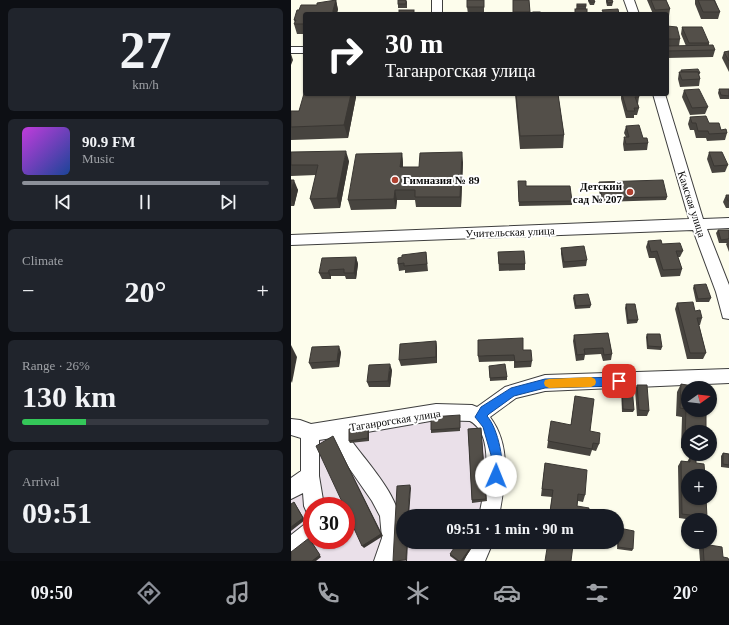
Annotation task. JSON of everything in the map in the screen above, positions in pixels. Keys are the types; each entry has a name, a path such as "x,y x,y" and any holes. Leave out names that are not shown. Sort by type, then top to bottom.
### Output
{"street":[{"path":"437,0 437,12"},
{"path":"629,0 633,12"},
{"path":"291,50 303,50"},
{"name":"Камская улица","path":"660,96 698,224 724,292 729,313"},
{"name":"Учительская улица","path":"291,240 729,223"},
{"path":"491,509 496,487 496,455 487,424 480,417 485,410 511,392 545,383 729,376"},
{"name":"Таганрогская улица","path":"291,427 300,428 310,433 436,412 472,413 480,417"},
{"path":"340,429 343,443 379,494 390,514 392,538 384,561"},
{"path":"310,433 310,476 313,497"},
{"path":"291,490 310,476"},
{"path":"291,547 303,538"},
{"path":"474,561 480,549"}],"shaded area":[{"path":"436,415 477,421 491,458 485,509 396,509 396,549 475,549 469,561 291,561 291,485 313,469 316,441 324,436"}],"building":[{"path":"336,0 333,12 303,12 303,24 294,24 297,10 299,10 301,5 317,5 317,3"},
{"path":"398,0 406,0 406,4 398,4"},
{"path":"467,0 484,0 484,7 467,7"},
{"path":"513,0 529,0 530,12 513,12"},
{"path":"607,0 612,0 613,2 608,3"},
{"path":"651,0 666,0 670,9 655,10"},
{"path":"698,0 714,0 720,12 703,12"},
{"path":"577,4 586,4 586,6 577,6"},
{"path":"575,9 587,9 587,12 575,12"},
{"path":"618,9 619,12 603,12 602,10"},
{"path":"399,10 414,10 414,12 399,12"},
{"path":"669,26 677,27 680,39 669,39"},
{"path":"682,27 702,27 709,43 689,43"},
{"path":"713,45 715,50 669,51 669,46"},
{"path":"729,51 729,61 724,52"},
{"path":"698,69 700,73 682,72 681,70"},
{"path":"679,72 698,72 700,79 682,80"},
{"path":"699,89 708,107 692,108 684,90"},
{"path":"719,89 729,89 729,96 721,95"},
{"path":"303,96 351,96 344,125 291,127 291,111 299,111"},
{"path":"516,96 558,96 564,135 520,136"},
{"path":"623,96 639,96 635,97 639,108 634,108 635,111 627,111"},
{"path":"706,116 709,123 719,123 721,130 726,129 727,133 709,134 708,131 698,131 696,123 692,123 690,117"},
{"path":"639,125 643,138 647,138 648,143 626,144 624,137 629,137 626,126"},
{"path":"346,151 337,198 310,199 318,165 291,165 291,152"},
{"path":"462,152 460,197 415,197 415,190 395,190 394,199 348,200 356,154 402,153 400,167 419,167 420,153"},
{"path":"709,152 722,152 728,165 714,166"},
{"path":"291,180 294,180 291,192"},
{"path":"663,180 667,197 602,198 599,182"},
{"path":"518,181 526,181 526,186 570,186 572,201 519,202"},
{"path":"726,195 729,195 729,201 728,201"},
{"path":"718,230 729,230 729,238 721,240"},
{"path":"661,240 662,244 680,243 683,251 676,251 682,269 663,270 657,251 651,252 648,241"},
{"path":"584,246 587,260 564,262 561,248"},
{"path":"524,251 525,264 499,264 498,252"},
{"path":"426,252 427,264 404,266 404,263 398,264 398,258 402,257 402,255"},
{"path":"356,257 354,273 344,273 344,269 329,270 328,273 319,273 322,258"},
{"path":"706,284 711,298 698,299 694,285"},
{"path":"588,294 591,305 576,306 574,295"},
{"path":"693,302 695,311 700,310 702,318 697,318 706,353 690,353 677,303"},
{"path":"626,304 635,304 638,320 628,320"},
{"path":"608,333 612,354 604,355 603,348 584,349 585,354 577,355 574,335"},
{"path":"647,334 660,334 662,347 648,346"},
{"path":"523,338 523,350 531,350 532,361 515,362 514,355 478,356 478,340"},
{"path":"436,341 436,357 399,360 400,344"},
{"path":"339,346 337,361 309,363 312,347"},
{"path":"390,364 388,381 367,382 369,365"},
{"path":"505,364 507,377 490,378 489,366"},
{"path":"681,384 681,408 680,408"},
{"path":"637,385 647,385 649,411 639,410"},
{"path":"622,386 632,387 634,410 623,409"},
{"path":"575,396 594,399 590,431 600,433 599,444 593,443 592,449 548,441 551,421 571,425"},
{"path":"460,415 460,428 431,430 431,417"},
{"path":"686,417 706,417 706,425 685,425"},
{"path":"368,427 368,438 349,441 349,429"},
{"path":"481,428 486,499 472,500 468,429"},
{"path":"333,436 381,534 362,546 355,531 355,497 340,497 316,446"},
{"path":"723,453 729,454 729,465 723,464"},
{"path":"681,461 696,461 696,463 704,464 704,469 681,469"},
{"path":"545,463 587,470 585,495 578,494 577,506 589,509 550,509 553,490 542,489"},
{"path":"410,485 408,509 396,509 396,549 407,549 406,560 393,561 397,486"},
{"path":"294,502 303,518 291,527 291,504"},
{"path":"682,505 706,505 707,513 682,513"},
{"path":"624,529 634,531 633,549 624,548"},
{"path":"303,543 303,549 316,549 320,555 312,561 291,561 291,552"},
{"path":"717,546 722,547 723,557 728,558 729,561 704,561 703,549 717,549"},
{"path":"453,549 470,549 461,561 450,554"},
{"path":"547,549 572,549 571,561 545,561"}],"slow traffic":[{"path":"549,383 591,382"}],"place":[{"name":"Гимназия № 89","path":"395,180"},
{"name":"Детский сад № 207","path":"630,192"}],"route":[{"path":"496,476 496,455 487,424 480,417 485,410 511,392 545,383 619,381"}]}
